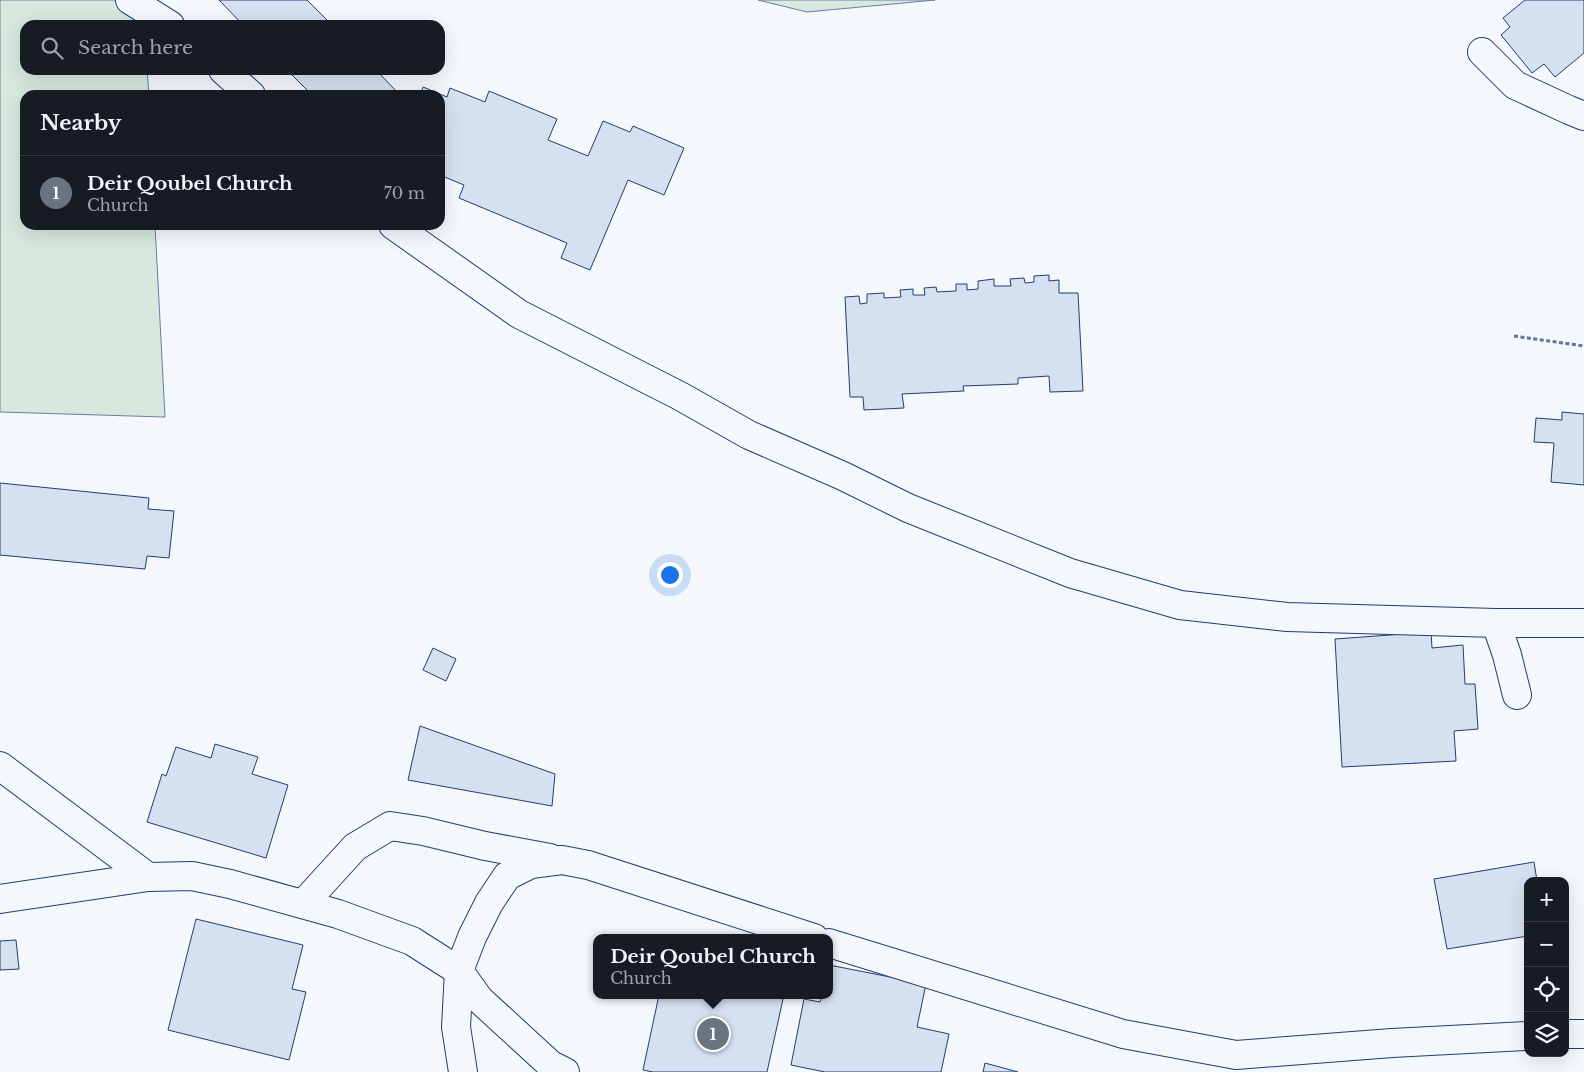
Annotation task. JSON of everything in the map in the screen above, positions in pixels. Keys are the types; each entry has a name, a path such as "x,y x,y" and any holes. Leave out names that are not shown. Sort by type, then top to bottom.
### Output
{"street":[{"path":"130,0 162,20"},
{"path":"1482,52 1515,85 1584,116"},
{"path":"229,75 245,90"},
{"path":"400,230 519,314 680,396 749,435 843,476 908,508 1070,573 1190,606 1287,617 1584,624"},
{"path":"1496,623 1507,655 1517,695"},
{"path":"0,766 148,877"},
{"path":"303,904 355,846 390,826 423,831 485,846 588,864 802,934"},
{"path":"463,1072 456,1027 459,971 472,937 489,903 507,876 532,864 562,860"},
{"path":"0,900 148,877 192,876 230,884 338,914 412,942 459,971 479,999 551,1065 565,1072"},
{"path":"833,943 1123,1034 1236,1055 1392,1043 1524,1036"},
{"path":"1569,1034 1584,1034"}],"path":[{"path":"1514,336 1584,346"}],"shaded area":[{"path":"0,0 144,0 145,20 20,20 20,75 147,75 149,90 20,90 20,230 155,230 165,417 0,412"},
{"path":"758,0 935,0 807,12"}],"building":[{"path":"219,0 307,0 327,20 238,20"},
{"path":"1525,0 1584,0 1584,53 1555,77 1544,64 1532,73 1501,35 1510,27 1503,18"},
{"path":"292,75 381,75 395,90 307,90"},
{"path":"450,88 485,102 489,91 557,119 548,140 588,156 603,121 630,132 633,126 684,148 664,195 628,180 590,270 561,258 567,243 459,198 464,185 445,177 445,96 447,97"},
{"path":"1049,275 1049,281 1059,280 1059,293 1078,293 1083,391 1050,392 1049,376 1018,378 1018,384 963,386 964,391 902,394 904,408 864,410 863,397 850,397 845,297 859,296 860,304 867,303 867,294 884,293 884,298 901,297 900,290 913,289 913,295 925,295 924,288 936,287 937,292 956,291 956,284 967,284 967,290 978,289 978,281 994,279 994,286 1011,286 1010,279 1024,278 1025,283 1034,282 1034,276"},
{"path":"1562,412 1584,414 1584,485 1551,482 1554,443 1534,442 1536,418 1562,420"},
{"path":"0,483 149,498 148,509 174,511 169,558 147,556 145,569 0,555"},
{"path":"1431,632 1432,648 1463,645 1465,684 1475,684 1478,729 1454,731 1456,761 1342,767 1335,639"},
{"path":"433,648 456,659 446,681 423,670"},
{"path":"420,726 555,774 552,806 408,780"},
{"path":"215,744 258,757 252,774 288,785 266,858 147,822 162,774 166,776 176,747 211,758"},
{"path":"1534,862 1536,877 1524,877 1524,937 1447,949 1434,879"},
{"path":"196,919 303,945 292,989 306,992 289,1060 168,1030"},
{"path":"16,940 19,969 0,970 0,941"},
{"path":"833,966 926,984 917,1027 949,1034 941,1072 825,1072 791,1065 804,999 820,1002 821,999 833,999"},
{"path":"658,999 783,999 767,1072 653,1072 643,1070"},
{"path":"985,1063 1018,1072 983,1072"}],"place":[{"name":"Deir Qoubel Church","path":"713,1034"}]}
